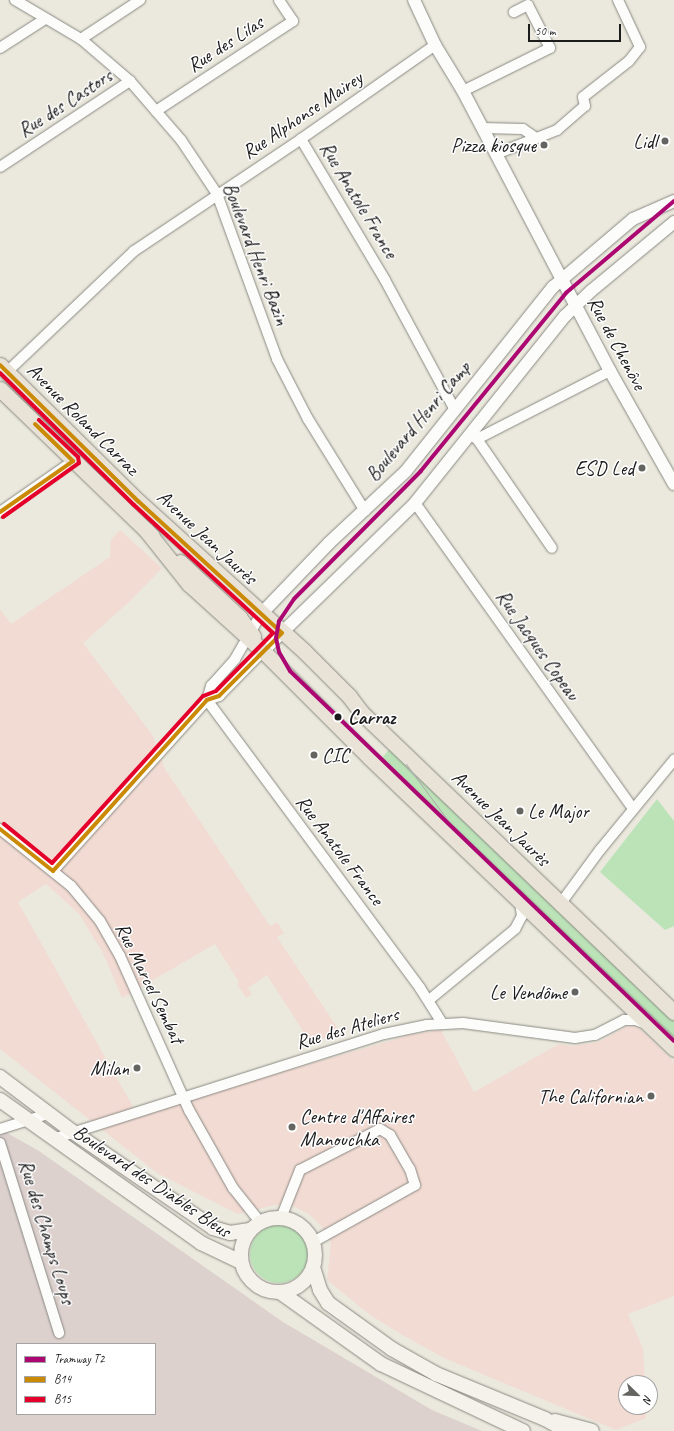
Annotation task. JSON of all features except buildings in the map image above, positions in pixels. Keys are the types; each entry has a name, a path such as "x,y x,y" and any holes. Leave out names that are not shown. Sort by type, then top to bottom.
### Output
{"main road":[{"name":"Avenue Roland Carraz","path":"2,373 31,395 138,501"},
{"name":"Avenue Roland Carraz","path":"3,395 128,514"},
{"name":"Avenue Jean Jaurès","path":"138,501 260,614"},
{"name":"Avenue Jean Jaurès","path":"128,514 239,617 248,635"},
{"path":"260,614 282,633"},
{"name":"Avenue Jean Jaurès","path":"282,633 304,651 349,696 361,712 674,1012"},
{"path":"248,635 370,758 674,1049"},
{"name":"Boulevard des Diables Bleus","path":"0,1077 48,1114 213,1228 230,1233 255,1226"},
{"name":"Boulevard des Diables Bleus","path":"0,1100 27,1121 201,1243 241,1262"},
{"path":"280,1292 300,1285 313,1267 315,1255 313,1242 300,1225 280,1218 255,1226 242,1245 241,1262 245,1272 259,1288 280,1292 381,1364 523,1431"},
{"path":"313,1267 320,1290 328,1303 392,1349 436,1374 545,1419 567,1431"},
{"path":"545,1419 592,1431"}],"street":[{"name":"Boulevard Henri Bazin","path":"15,0 81,39 130,82 181,140 217,194 276,360 308,419 365,511"},
{"path":"81,39 140,0"},
{"name":"Rue des Lilas","path":"156,111 293,21 279,0"},
{"name":"Rue de Chenôve","path":"414,0 435,45 463,91 610,371 674,484"},
{"path":"496,154 557,130 585,106 583,97 630,61 640,47 618,0"},
{"path":"463,91 550,48 528,5 514,12"},
{"path":"0,48 45,19"},
{"name":"Rue Alphonse Mairey","path":"2,373 134,251 301,139 435,45"},
{"name":"Rue des Castors","path":"0,167 130,82"},
{"path":"482,128 523,129 536,138"},
{"name":"Rue Anatole France","path":"301,139 385,280 455,410"},
{"name":"Boulevard Henri Camp","path":"260,614 275,596 406,471 562,278 633,219 674,201"},
{"path":"207,700 219,696 415,502 474,437 576,305 674,222"},
{"path":"474,437 610,371"},
{"path":"474,437 552,548"},
{"path":"0,512 73,461"},
{"name":"Rue Jacques Copeau","path":"415,502 632,809"},
{"path":"53,871 207,700 211,686 234,659 260,614"},
{"name":"Rue Anatole France","path":"207,700 429,1000 442,1023"},
{"path":"561,904 632,809 674,760"},
{"name":"Rue Marcel Sembat","path":"0,829 53,871 87,904 110,938 183,1097 255,1226"},
{"path":"429,1000 515,929 522,916 520,901"},
{"name":"Rue des Ateliers","path":"48,1135 68,1128 183,1097 384,1034 442,1023 476,1024 575,1038 596,1035 628,1020 636,1020 654,1029"},
{"path":"0,1129 48,1114"},
{"path":"280,1218 300,1170 380,1129 390,1135 410,1169 415,1185 313,1242"},
{"name":"Rue des Champs Loups","path":"0,1143 58,1333"}],"shaded area":[{"path":"120,530 162,568 130,601 83,643 153,736 165,769 270,926 277,922 284,933 277,937 341,1033 310,1042 267,975 248,988 252,994 246,998 237,984 239,982 215,944 122,998 103,953 79,914 46,884 18,902 137,1114 410,1035 441,1030 474,1092 559,1044 573,1046 599,1042 628,1026 638,1027 674,1062 674,1296 628,1314 643,1348 645,1375 618,1375 618,1415 646,1415 646,1418 616,1430 444,1358 406,1337 370,1315 327,1280 331,1242 322,1227 309,1214 293,1206 275,1205 238,1214 157,1173 0,1049 0,609 11,624 110,557 111,539"},
{"path":"0,1129 39,1151 283,1322 432,1410 482,1431 0,1431"}],"green space":[{"path":"392,746 674,1019 674,1045 380,760"},
{"path":"657,799 674,821 674,926 665,930 600,872"},
{"path":"279,1225 295,1230 303,1238 308,1254 303,1270 295,1278 279,1283 263,1278 255,1270 250,1254 255,1238 263,1230"}],"tram line":[{"name":"T2","path":"674,201 566,293 421,471 294,599 279,621 276,638 279,652 290,671 674,1041"},
{"path":"406,764 455,830"}],"transit line":[{"name":"B14","path":"0,365 138,501 282,633 219,696 207,700 53,871 0,829"},
{"name":"B15","path":"0,373 134,505 273,633 216,691 203,696 52,863 4,824"},
{"name":"B15","path":"3,517 79,463 78,457 39,420"},
{"name":"B14","path":"0,512 73,461 35,424"}],"place":[{"name":"Lidl","path":"665,141"},
{"name":"Pizza kiosque","path":"544,145"},
{"name":"ESD Led","path":"642,468"},
{"name":"Carraz","path":"338,717"},
{"name":"CIC","path":"314,755"},
{"name":"Le Major","path":"520,811"},
{"name":"Le Vendôme","path":"575,992"},
{"name":"Milan","path":"137,1068"},
{"name":"The Californian","path":"651,1096"},
{"name":"Centre d'Affaires Manouchka","path":"292,1127"}]}
